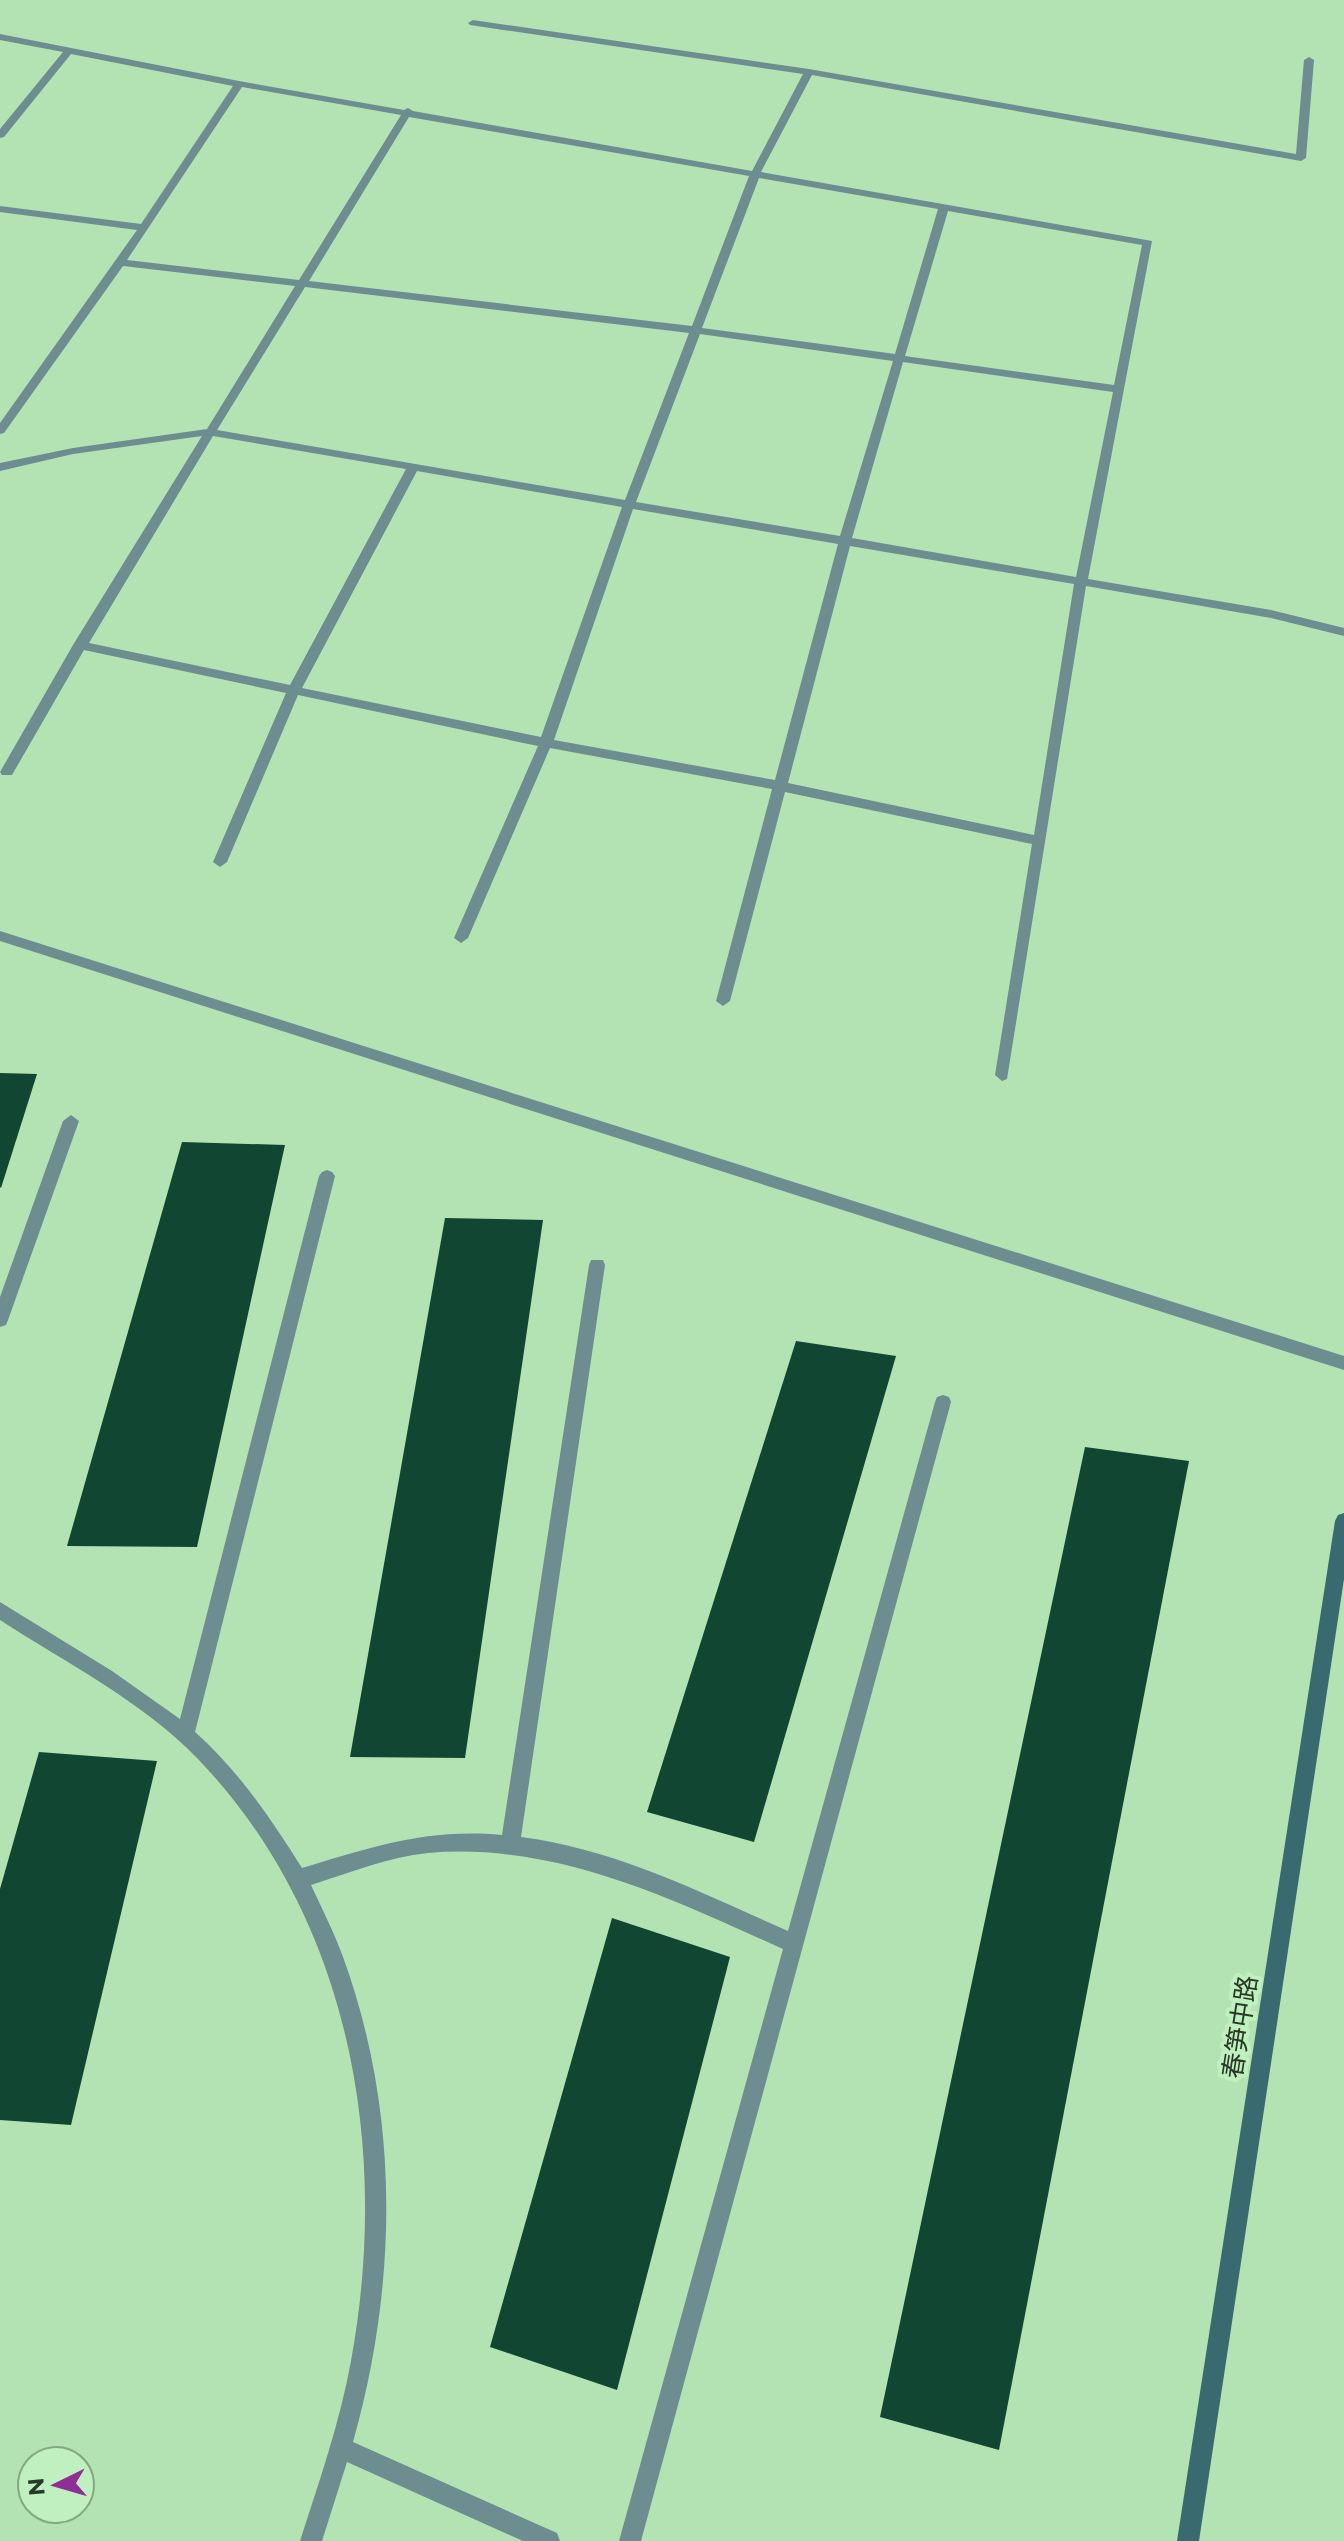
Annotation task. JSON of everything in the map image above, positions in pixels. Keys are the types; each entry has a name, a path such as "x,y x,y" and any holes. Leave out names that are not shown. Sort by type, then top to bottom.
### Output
{"main road":[{"name":"春笋中路","path":"1188,2541 1344,1521"}],"street":[{"path":"473,23 809,72 1301,158 1309,60"},
{"path":"0,37 239,84 408,111 1148,243 1081,581 1002,1075"},
{"path":"0,135 68,52"},
{"path":"461,938 546,743 629,504 756,172 809,72"},
{"path":"0,431 144,228 239,84"},
{"path":"7,772 79,645 208,432 304,283 408,111"},
{"path":"723,1001 845,541 944,206"},
{"path":"0,209 144,228"},
{"path":"120,262 695,330 1119,389"},
{"path":"0,467 73,451 208,432 1271,614 1344,632"},
{"path":"220,862 294,690 413,467"},
{"path":"79,645 546,743 781,786 1040,841"},
{"path":"0,936 1344,1363"},
{"path":"0,1320 71,1121"},
{"path":"185,1736 327,1176"},
{"path":"510,1844 597,1265"},
{"path":"630,2541 943,1402"},
{"path":"0,1610 155,1712 185,1736 243,1795 281,1847 313,1905 339,1968 359,2036 372,2111 377,2189 374,2273 363,2359 342,2448 311,2541"},
{"path":"298,1879 425,1844 483,1841 510,1844 573,1854 656,1882 794,1944"},
{"path":"342,2448 549,2541"}],"building":[{"path":"0,1073 37,1074 1,1188 0,1187"},
{"path":"182,1142 285,1145 197,1547 67,1546"},
{"path":"445,1218 543,1220 465,1758 350,1757"},
{"path":"796,1341 896,1356 754,1842 647,1812"},
{"path":"1085,1447 1189,1461 999,2450 880,2417"},
{"path":"39,1752 157,1761 71,2125 0,2120 0,1889"},
{"path":"612,1918 730,1957 617,2390 490,2347"}]}
